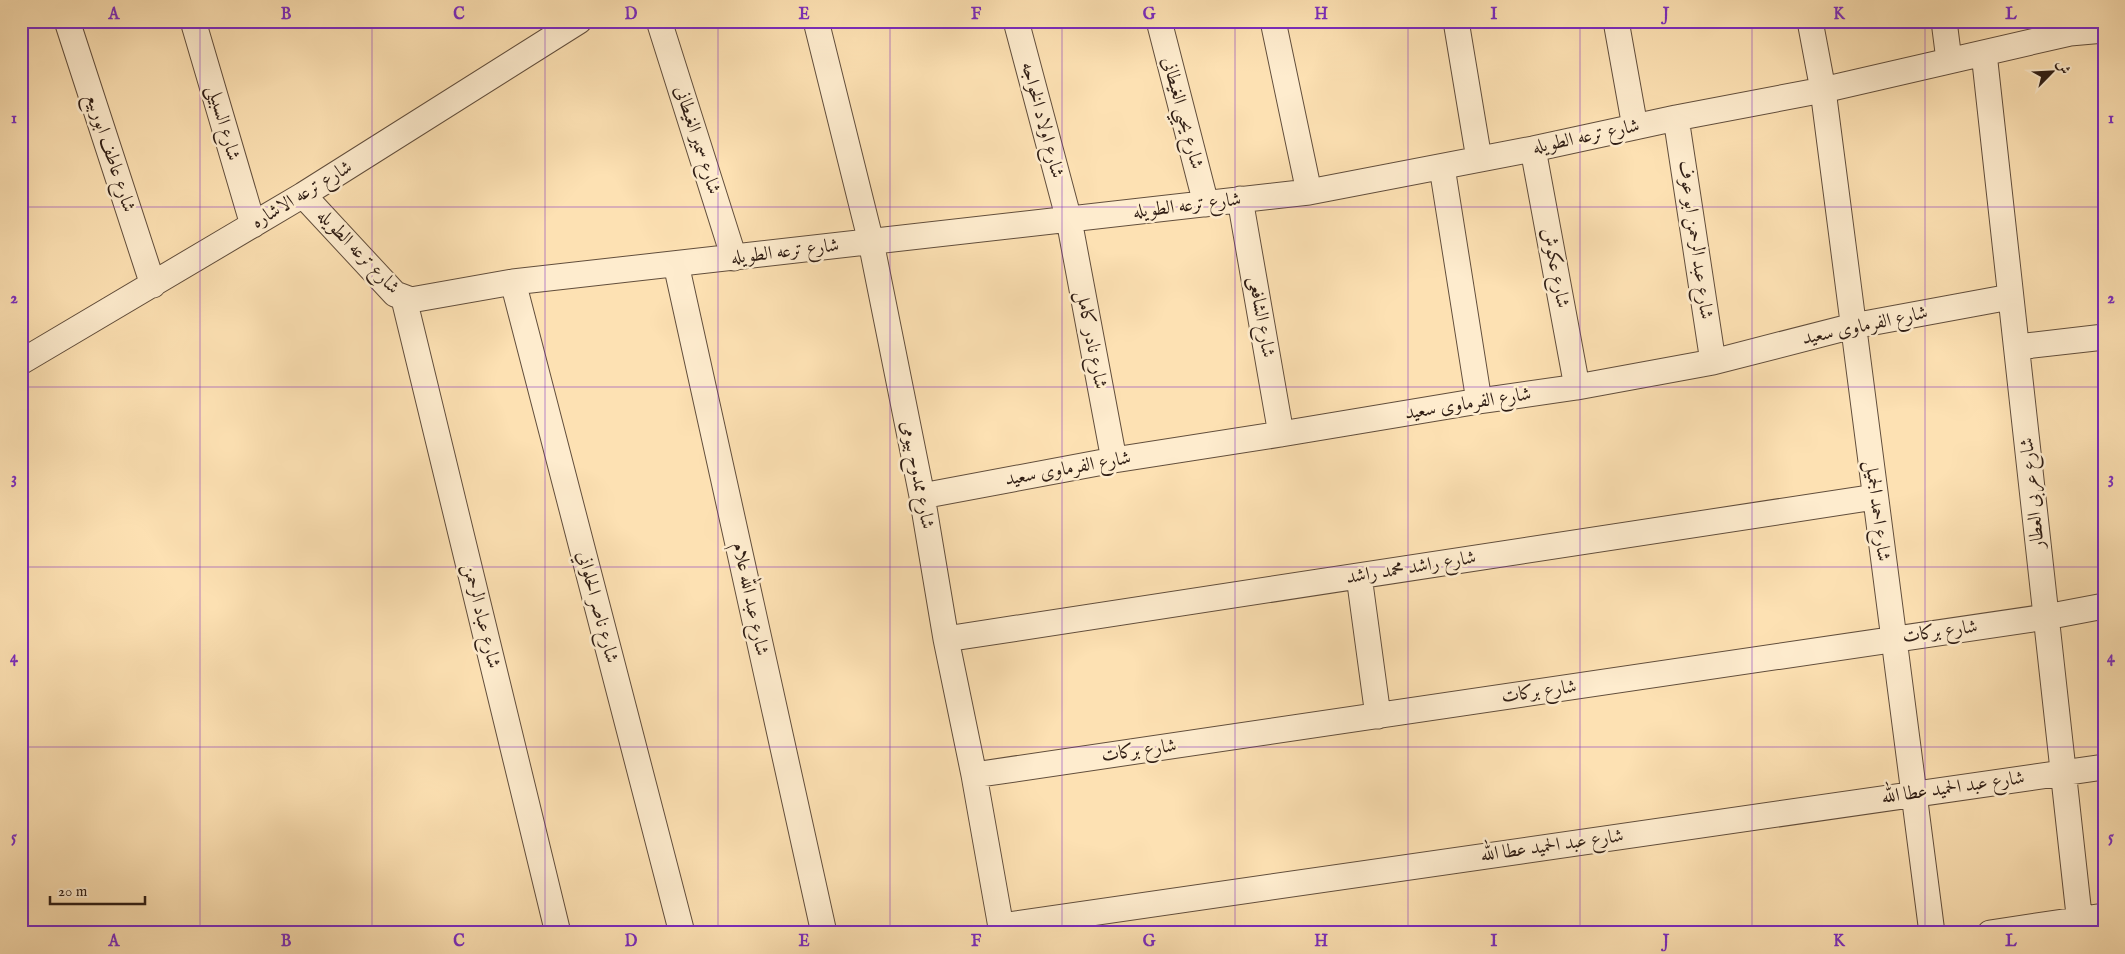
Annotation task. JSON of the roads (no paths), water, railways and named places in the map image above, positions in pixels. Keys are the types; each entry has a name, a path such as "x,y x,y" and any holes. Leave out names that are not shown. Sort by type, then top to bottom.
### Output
{"street":[{"name":"شارع عاطف ابوربيع","path":"67,21 153,284"},
{"name":"شارع السبيلى","path":"193,21 253,225"},
{"name":"شارع ترعه الاشاره","path":"21,362 304,195 579,21"},
{"name":"شارع سمير الغيطانى","path":"659,21 734,258"},
{"name":"شارع ممدوح بيومى","path":"816,21 871,242 922,496 946,638 974,776 1002,930"},
{"name":"شارع اولاد الخواجه","path":"1016,21 1069,220"},
{"name":"شارع يحيي الغيطانى","path":"1159,21 1206,204"},
{"path":"1273,21 1309,192"},
{"path":"1456,21 1479,159"},
{"path":"1616,21 1635,127"},
{"name":"شارع احمد الجميل","path":"1810,21 1823,90 1932,933"},
{"path":"1944,21 1950,60"},
{"name":"شارع ترعه الطويله","path":"304,195 395,294 404,299 419,299 513,282 1309,192 1823,90 1984,53 2069,27 2104,30"},
{"name":"شارع عربى العطار","path":"1984,53 2064,773 2088,923"},
{"name":"شارع عبد الرحمن ابو عوف","path":"1676,118 1713,362"},
{"name":"شارع عكوش","path":"1533,149 1577,387"},
{"path":"1442,167 1479,401"},
{"name":"شارع الشافعى","path":"1240,199 1281,434"},
{"name":"شارع نادر كامل","path":"1069,220 1114,460"},
{"name":"شارع عبد الله علام","path":"676,264 824,933"},
{"name":"شارع ناصر الحلواني","path":"513,282 682,933"},
{"name":"شارع الفرماوى سعيد","path":"922,496 1114,460 1577,387 1713,362 1853,326 2010,297"},
{"name":"شارع عباد الرحمن","path":"404,299 558,933"},
{"path":"2017,347 2104,338"},
{"name":"شارع راشد محمد راشد","path":"946,638 1875,497"},
{"path":"1359,576 1378,716"},
{"name":"شارع بركات","path":"974,776 2104,606"},
{"name":"شارع عبد الحميد عطا الله","path":"1002,930 2104,767"},
{"path":"1990,933 2088,923"}]}
